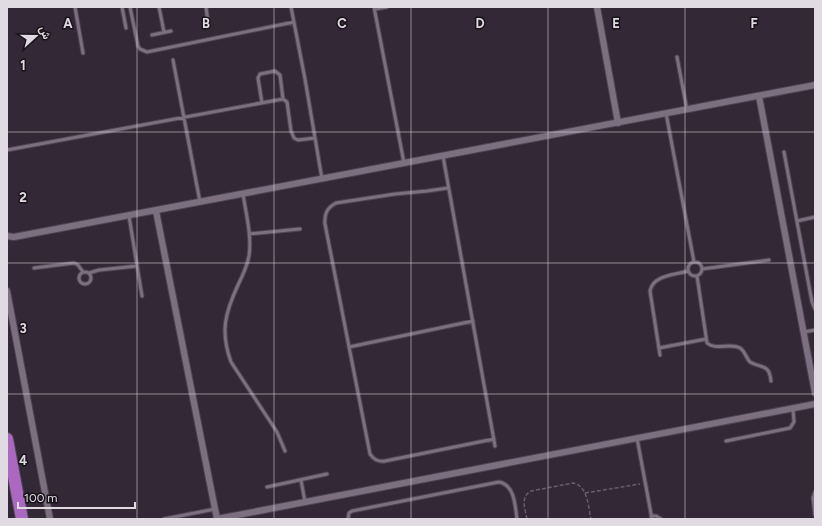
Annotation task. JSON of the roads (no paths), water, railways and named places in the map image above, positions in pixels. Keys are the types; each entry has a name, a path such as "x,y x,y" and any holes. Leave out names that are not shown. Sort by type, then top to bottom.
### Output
{"highway":[{"path":"7,439 22,519"}],"street":[{"path":"597,7 618,123"},
{"path":"7,240 10,236 129,216 815,85"},
{"path":"758,96 815,393"},
{"path":"156,210 217,519 815,404"},
{"path":"7,291 50,519"}],"lane":[{"path":"75,7 83,53"},
{"path":"122,7 126,28"},
{"path":"130,7 138,46 143,51 147,52 294,22"},
{"path":"159,7 164,32"},
{"path":"206,7 208,22"},
{"path":"291,7 322,179"},
{"path":"387,7 375,8 404,163"},
{"path":"152,35 171,31"},
{"path":"677,57 687,110"},
{"path":"174,60 200,202"},
{"path":"262,103 258,78 260,74 275,71 280,74 283,99 287,102 291,130 294,138 298,140 315,138"},
{"path":"7,150 283,99"},
{"path":"666,113 694,262"},
{"path":"784,152 812,302 815,309"},
{"path":"443,156 495,446"},
{"path":"448,188 395,194 336,204 328,209 325,219 370,454 376,461 384,461 494,438"},
{"path":"243,194 249,234 249,254 247,264 228,310 225,323 225,343 231,362 277,432 285,451"},
{"path":"129,216 142,296"},
{"path":"797,221 815,217"},
{"path":"249,234 300,229"},
{"path":"702,269 769,260"},
{"path":"694,262 700,264 702,269"},
{"path":"688,271 689,265 694,262"},
{"path":"34,268 74,263 81,268 83,272 89,273 99,270 137,266"},
{"path":"697,276 702,269"},
{"path":"688,271 691,275 697,276"},
{"path":"660,355 650,291 651,286 658,279 688,271"},
{"path":"83,272 79,276 79,279 85,284 91,280 91,275 89,273"},
{"path":"697,276 707,343 711,346 739,348 750,362 764,366 767,369 771,381"},
{"path":"349,347 472,321"},
{"path":"804,332 815,330"},
{"path":"659,348 706,339"},
{"path":"726,441 790,428 794,422 793,408"},
{"path":"636,438 651,518 656,516 661,519"},
{"path":"267,487 327,474"},
{"path":"301,480 305,502"},
{"path":"348,519 349,513 352,511 499,482 505,484 510,490 517,519"},
{"path":"815,492 813,498 815,515"},
{"path":"164,519 215,509"}]}
